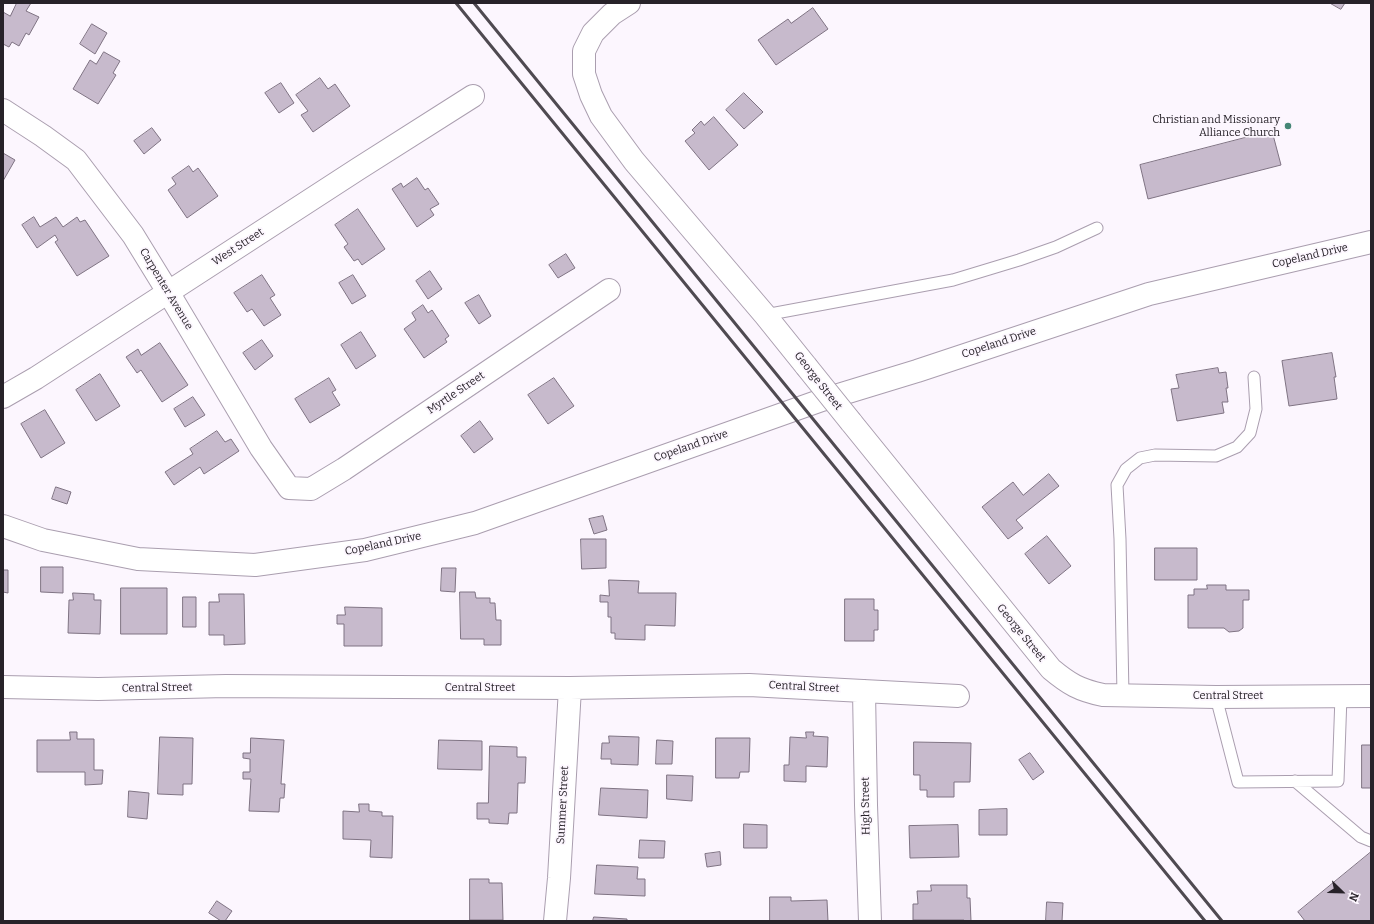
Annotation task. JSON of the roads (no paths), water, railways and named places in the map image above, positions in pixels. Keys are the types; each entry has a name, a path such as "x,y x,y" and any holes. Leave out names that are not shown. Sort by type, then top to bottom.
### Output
{"street":[{"name":"George Street","path":"629,3 612,14 593,33 584,51 584,74 591,95 601,116 634,161 765,315 1051,669 1068,683 1084,691"},
{"name":"West Street","path":"3,396 36,378 473,96"},
{"name":"Carpenter Avenue","path":"3,110 76,160 133,235 261,448 289,488 300,488"},
{"name":"Copeland Drive","path":"3,526 43,540 138,559 255,565 366,550 475,523 822,400 917,371 1149,294 1371,242"},
{"name":"Myrtle Street","path":"300,488 311,489 344,469 609,290"},
{"name":"Central Street","path":"3,687 98,689 226,686 570,688 750,684 958,696"},
{"name":"Summer Street","path":"555,921 559,878 570,688"},
{"name":"High Street","path":"864,690 870,921"},
{"name":"Central Street","path":"1084,691 1103,695 1216,697 1371,696"}],"lane":[{"path":"765,315 953,280 1056,247 1097,228"},
{"path":"1123,695 1120,539 1117,485 1126,469 1140,458 1155,455 1216,456 1237,447 1250,433 1256,409 1254,377"},
{"path":"1216,697 1238,782 1338,781 1341,696"},
{"path":"1295,781 1361,836 1371,841"}],"railway":[{"path":"456,3 1205,921"},
{"path":"474,3 1222,921"}],"place":[{"name":"Christian and Missionary Alliance Church","path":"1288,126"}]}
